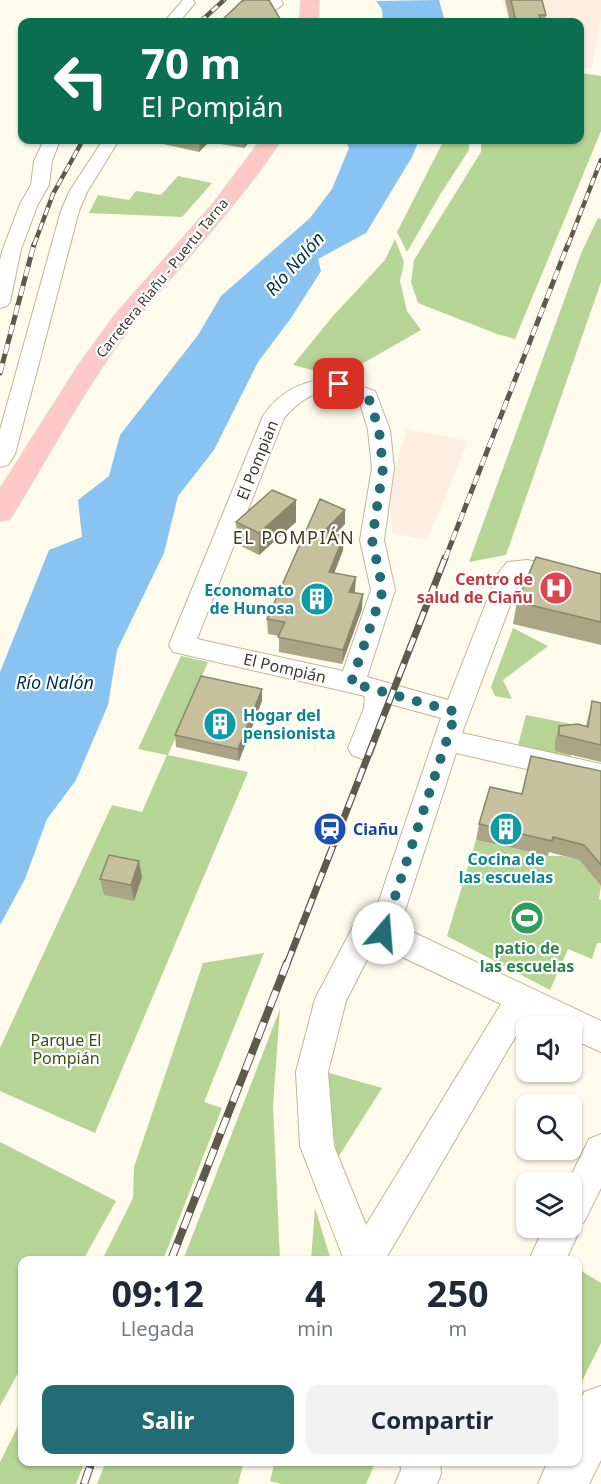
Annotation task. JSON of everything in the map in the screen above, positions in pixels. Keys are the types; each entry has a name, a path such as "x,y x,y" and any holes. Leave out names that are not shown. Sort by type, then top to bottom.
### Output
{"main road":[{"path":"309,18 310,0"},
{"name":"Carretera Riañu - Puertu Tarna","path":"0,512 75,389 122,323 235,189 268,144"}],"street":[{"path":"175,18 188,3"},
{"path":"237,16 267,8"},
{"path":"0,302 12,249 29,204 43,179 43,161 50,144"},
{"path":"0,460 15,415 70,211 78,192 108,144"},
{"name":"El Pompian","path":"182,645 274,416 293,395 325,385 339,384 368,396 379,430 383,468 372,540 383,590 351,683"},
{"path":"0,399 15,415"},
{"path":"361,1256 317,1146 312,1072 331,999 376,929 509,574 516,568 527,568 601,583"},
{"name":"El Pompián","path":"182,645 351,683 456,712"},
{"path":"362,748 377,708 378,690"},
{"path":"447,740 601,775"},
{"path":"376,929 601,1037"},
{"path":"365,1256 521,999"},
{"path":"582,1189 601,1150"},
{"path":"549,1256 558,1238"},
{"path":"582,1448 601,1409"},
{"path":"562,1484 572,1466"}],"shaded area":[{"path":"502,0 601,0 601,18 592,68 584,67 584,18 507,18"},
{"path":"407,429 468,441 427,540 392,533 389,487"}],"green space":[{"path":"584,73 601,76 601,131 515,339 418,303 411,282 414,260 481,152 481,144 584,144"},
{"path":"442,144 469,144 469,150 407,252 397,232"},
{"path":"178,176 212,183 182,217 89,213 98,195 129,200 136,191 161,195"},
{"path":"598,218 601,219 601,282 506,555 469,562 582,251"},
{"path":"395,239 404,262 400,281 407,311 421,330 339,377 293,365 333,316 385,260"},
{"path":"513,628 548,646 503,680 512,699 495,696 491,687"},
{"name":"Parque El Pompián","path":"181,656 208,662 168,755 248,772 95,1133 0,1091 0,1048 112,805 142,812 167,755 138,749"},
{"path":"526,715 586,727 571,753 571,760 517,749"},
{"name":"patio de las escuelas","path":"476,840 548,856 563,856 579,860 601,886 599,899 601,900 601,943 597,943 592,959 568,949 550,990 447,936"},
{"path":"264,953 204,1102 222,1108 165,1256 104,1256 133,1198 134,1167 203,963"},
{"path":"280,1009 273,1105 280,1256 185,1256"},
{"path":"326,1072 382,1088 337,1159"},
{"path":"0,1142 116,1201 85,1256 18,1256 18,1373 0,1406"},
{"path":"315,1208 330,1256 311,1256"},
{"path":"582,1271 601,1283 601,1343 582,1381"},
{"path":"18,1426 18,1466 83,1466 76,1484 0,1484 0,1462"},
{"path":"104,1466 243,1466 238,1484 97,1484"},
{"path":"274,1466 374,1466 366,1484 281,1484 270,1481"}],"water":[{"path":"439,0 444,18 383,18 382,9 376,1"},
{"name":"Río Nalón","path":"347,144 417,144 412,157 366,233 318,259 321,271 291,318 258,362 214,450 178,496 164,553 117,650 108,705 76,780 47,819 25,879 0,925 0,672 49,550 82,537 78,500 109,476 120,435 198,335 221,296 310,218 332,189 349,148"}],"building":[{"path":"269,0 280,18 224,18 242,1"},
{"path":"511,0 542,0 546,15 539,15 540,18 515,18"},
{"path":"272,490 296,500 259,533 236,522"},
{"name":"Economato de Hunosa","path":"320,499 345,510 323,532 344,536 329,572 356,577 349,592 363,594 343,650 278,637 285,622 267,619"},
{"path":"536,557 601,574 601,622 517,602"},
{"name":"Hogar del pensionista","path":"201,676 262,689 238,749 175,735"},
{"path":"592,701 601,703 601,745 559,735 559,726 578,724 588,727"},
{"path":"531,756 601,771 601,865 584,845 553,837 552,841 479,824 490,787 522,794"},
{"path":"109,855 139,861 131,885 100,879"}],"railway":[{"path":"204,18 224,0"},
{"path":"34,245 53,194 81,144"},
{"path":"568,245 601,160"},
{"path":"0,373 34,244"},
{"path":"445,559 568,244"},
{"path":"287,964 445,558"},
{"path":"173,1256 287,963"},
{"path":"84,1484 90,1466"}],"place":[{"name":"Centro de salud de Ciañu","path":"556,588"},
{"name":"Economato de Hunosa","path":"317,599"},
{"name":"Hogar del pensionista","path":"220,724"},
{"name":"Ciañu","path":"330,829"},
{"name":"Cocina de las escuelas","path":"506,829"},
{"name":"patio de las escuelas","path":"527,918"}],"district":[{"name":"EL POMPIÁN","path":"294,538"}],"route":[{"path":"339,384 355,388 368,396 379,430 383,468 372,540 383,590 351,683 456,712 383,933"}]}
